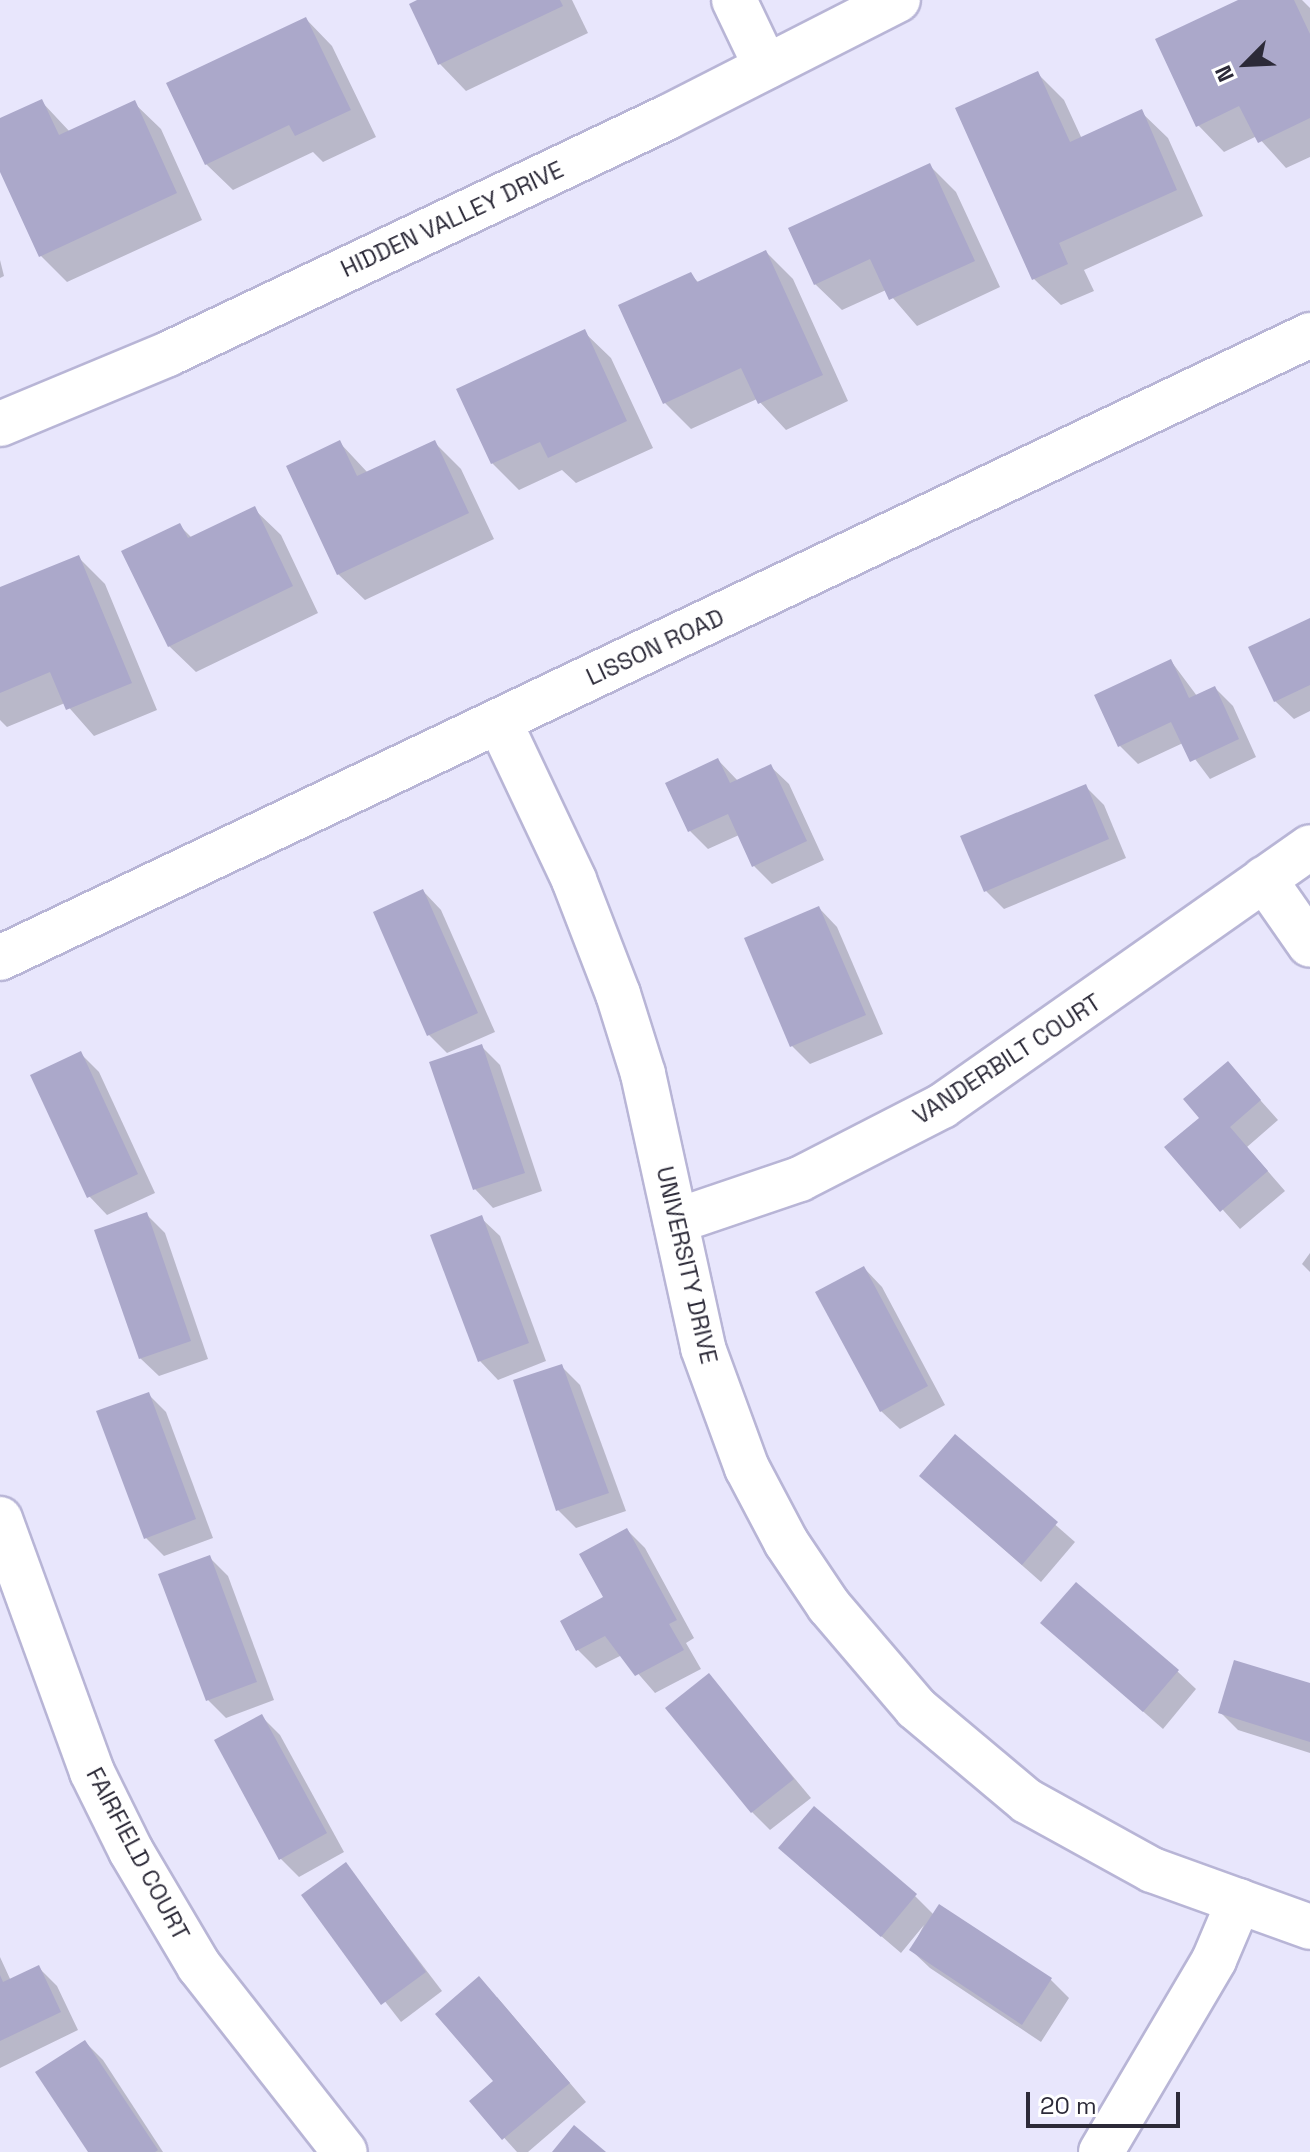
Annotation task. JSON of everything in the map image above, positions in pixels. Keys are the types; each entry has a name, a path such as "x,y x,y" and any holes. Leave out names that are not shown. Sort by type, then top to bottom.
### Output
{"street":[{"path":"734,0 766,67"},
{"name":"HIDDEN VALLEY DRIVE","path":"0,424 168,354 766,67 898,0"},
{"name":"LISSON ROAD","path":"0,958 1310,335"},
{"name":"UNIVERSITY DRIVE","path":"499,721 574,880 618,994 643,1074 703,1348 747,1468 786,1542 875,1664 916,1708 1027,1801 1152,1870 1310,1927"},
{"name":"VANDERBILT COURT","path":"676,1221 800,1179 942,1106 1310,847"},
{"path":"1264,879 1310,945"},
{"name":"FAIRFIELD COURT","path":"0,1519 92,1772 131,1851 199,1966 345,2152"},
{"path":"1101,2152 1194,1997 1239,1901"}],"building":[{"path":"417,0 560,0 563,6 438,65 409,4"},
{"path":"1238,0 1294,0 1310,34 1310,118 1258,143 1239,106 1196,127 1155,39"},
{"path":"306,17 351,110 295,136 289,125 205,165 166,83"},
{"path":"1038,71 1070,142 1142,109 1177,190 1059,243 1068,264 1032,280 955,108"},
{"path":"42,99 59,135 135,100 177,193 39,257 0,172 0,118"},
{"path":"930,163 975,261 889,300 870,259 814,285 788,228"},
{"path":"766,250 823,375 758,404 741,368 663,404 618,305 691,272 697,282"},
{"path":"585,329 627,421 548,458 540,442 491,464 456,389"},
{"path":"340,440 357,476 435,440 469,513 337,575 286,466"},
{"path":"255,506 293,586 168,647 121,551 180,523 188,538"},
{"path":"79,555 132,683 66,710 50,672 0,693 0,587"},
{"path":"1310,618 1310,685 1274,702 1248,647"},
{"path":"1171,659 1189,698 1215,686 1239,739 1190,762 1171,722 1118,747 1094,695"},
{"path":"718,758 730,783 771,764 807,841 752,867 728,814 688,832 665,783"},
{"path":"1086,784 1109,839 984,892 960,836"},
{"path":"423,889 478,1013 427,1036 373,912"},
{"path":"819,906 866,1015 790,1047 744,938"},
{"path":"482,1044 525,1173 473,1190 429,1062"},
{"path":"81,1051 138,1174 87,1198 30,1075"},
{"path":"1228,1061 1261,1100 1230,1127 1268,1171 1220,1212 1164,1147 1199,1118 1183,1099"},
{"path":"147,1212 191,1341 139,1359 94,1230"},
{"path":"482,1215 529,1343 478,1362 430,1235"},
{"path":"864,1266 928,1386 880,1412 815,1292"},
{"path":"562,1364 609,1493 556,1511 513,1380"},
{"path":"149,1392 196,1519 144,1539 96,1411"},
{"path":"955,1434 1058,1522 1022,1565 919,1476"},
{"path":"627,1528 677,1620 669,1624 684,1650 635,1676 605,1636 576,1651 560,1621 603,1597 579,1554"},
{"path":"210,1555 257,1682 206,1701 158,1574"},
{"path":"1076,1582 1179,1670 1143,1712 1040,1623"},
{"path":"1234,1660 1310,1683 1310,1742 1218,1713"},
{"path":"709,1673 794,1779 751,1813 665,1708"},
{"path":"262,1714 327,1833 279,1860 214,1740"},
{"path":"814,1806 917,1894 881,1937 778,1848"},
{"path":"346,1862 426,1972 381,2005 301,1895"},
{"path":"939,1904 1052,1978 1022,2025 909,1950"},
{"path":"39,1965 61,2012 0,2041 0,1975 3,1982"},
{"path":"479,1976 570,2083 502,2140 469,2101 493,2081 435,2014"},
{"path":"85,2040 158,2150 155,2152 88,2152 35,2072"},
{"path":"574,2125 606,2152 552,2152"}]}
